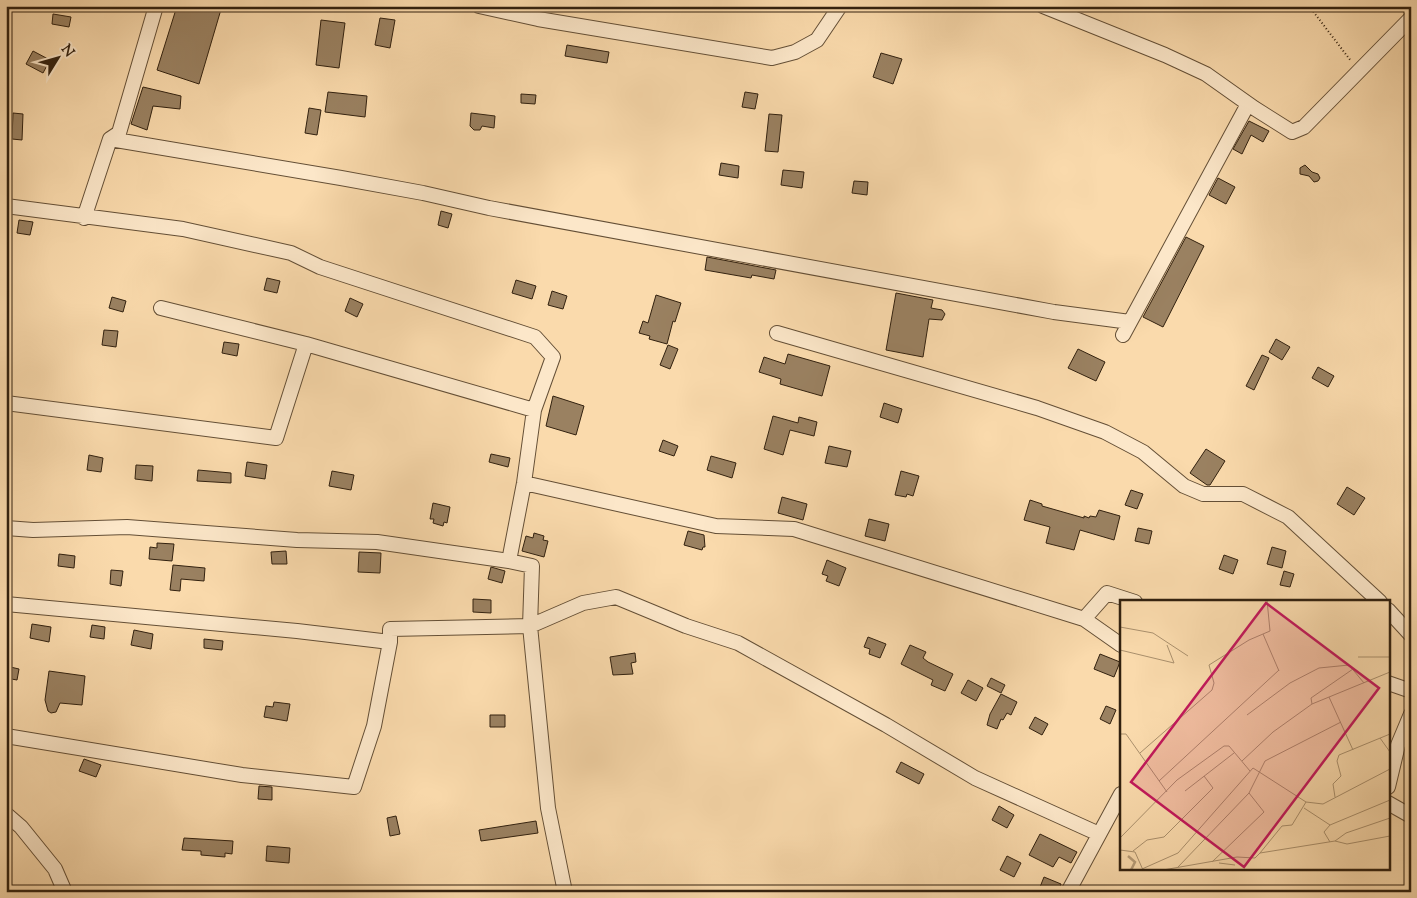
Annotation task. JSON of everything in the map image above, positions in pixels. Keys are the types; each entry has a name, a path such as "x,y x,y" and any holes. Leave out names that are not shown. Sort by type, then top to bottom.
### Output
{"street":[{"path":"84,218 110,139 120,133 156,6"},
{"path":"479,6 538,18 772,58 795,52 817,40 840,6"},
{"path":"1043,6 1165,55 1206,74 1292,132 1304,127 1411,18"},
{"path":"1123,335 1248,104"},
{"path":"110,139 423,193 489,208 1025,307 1130,322"},
{"path":"6,206 183,230 291,253 320,267 535,337 553,357 534,410 524,483 509,560"},
{"path":"161,308 306,344 534,410"},
{"path":"777,333 1036,408 1105,432 1143,452 1184,486 1203,494 1243,494 1288,517 1378,600"},
{"path":"6,403 276,438 306,344"},
{"path":"524,483 716,526 794,529 1084,619 1120,644"},
{"path":"6,528 33,530 127,528 297,540 377,542 509,560 532,566 530,626 548,808 565,892"},
{"path":"1084,619 1107,593 1129,600"},
{"path":"6,736 242,775 354,787 374,726 390,642 390,629 530,626 583,602 616,597 686,626 738,643 886,725 975,778 1099,834"},
{"path":"6,604 297,631 390,642"},
{"path":"1390,612 1411,636"},
{"path":"1390,684 1411,691"},
{"path":"1390,778 1398,744 1411,714"},
{"path":"1068,892 1120,796"},
{"path":"1390,804 1411,816"},
{"path":"6,814 21,827 55,868 65,892"}],"path":[{"path":"1309,6 1357,72"}],"building":[{"path":"177,6 222,6 199,84 157,70"},
{"path":"53,14 71,17 69,27 52,24"},
{"path":"380,18 395,20 390,48 375,45"},
{"path":"321,20 345,23 339,68 316,65"},
{"path":"567,45 609,52 607,63 565,56"},
{"path":"33,51 50,60 43,73 26,64"},
{"path":"881,53 902,59 893,84 873,77"},
{"path":"143,87 181,96 180,109 153,106 147,130 131,124"},
{"path":"328,92 367,96 365,117 325,112"},
{"path":"745,92 758,94 755,109 742,107"},
{"path":"521,94 536,95 535,104 521,103"},
{"path":"309,108 321,110 317,135 305,133"},
{"path":"13,113 23,114 22,140 12,139"},
{"path":"471,113 495,116 494,128 482,126 480,130 474,130 470,126"},
{"path":"769,114 782,115 778,152 765,151"},
{"path":"1249,121 1269,131 1263,142 1251,135 1242,154 1233,149"},
{"path":"721,163 739,166 738,178 719,175"},
{"path":"1305,165 1312,172 1318,174 1320,178 1318,181 1314,182 1309,176 1300,174 1300,168"},
{"path":"783,170 804,172 802,188 781,185"},
{"path":"1218,178 1235,187 1226,204 1209,195"},
{"path":"854,181 868,182 867,195 852,193"},
{"path":"441,211 452,214 448,228 438,225"},
{"path":"19,220 33,222 30,235 17,233"},
{"path":"1186,237 1204,246 1163,327 1143,317"},
{"path":"707,257 776,270 774,279 752,275 751,278 705,270"},
{"path":"267,278 280,281 277,293 264,290"},
{"path":"516,280 536,286 532,299 512,293"},
{"path":"552,291 567,296 563,309 548,305"},
{"path":"896,293 933,300 931,308 942,310 945,314 942,320 929,319 923,357 886,350"},
{"path":"656,295 681,303 675,322 673,321 667,344 649,339 650,336 639,333 643,321 648,323"},
{"path":"112,297 126,301 123,312 109,308"},
{"path":"350,298 363,304 357,317 345,311"},
{"path":"104,330 118,331 116,347 102,345"},
{"path":"1276,339 1290,347 1282,360 1269,352"},
{"path":"224,342 239,344 237,356 222,353"},
{"path":"668,345 678,349 670,369 660,365"},
{"path":"1078,349 1105,362 1096,381 1068,368"},
{"path":"788,354 830,366 822,396 780,384 781,379 759,372 764,357 785,364"},
{"path":"1262,355 1269,358 1254,390 1246,386"},
{"path":"1318,367 1334,376 1328,387 1312,378"},
{"path":"553,396 584,406 576,435 546,426"},
{"path":"884,403 902,409 898,423 880,417"},
{"path":"773,416 798,423 799,417 817,422 814,436 790,430 783,455 764,449"},
{"path":"663,440 678,446 674,456 659,451"},
{"path":"829,446 851,451 847,467 825,463"},
{"path":"1206,449 1225,461 1210,485 1207,485 1190,473"},
{"path":"491,454 510,458 508,467 489,462"},
{"path":"89,455 103,458 101,472 87,470"},
{"path":"711,456 736,463 732,478 707,470"},
{"path":"247,462 267,465 265,479 245,476"},
{"path":"136,465 153,466 152,481 135,479"},
{"path":"198,470 231,473 231,483 197,481"},
{"path":"332,471 354,475 351,490 329,486"},
{"path":"901,471 919,476 913,496 907,494 906,497 895,495"},
{"path":"1347,487 1365,498 1354,515 1337,504"},
{"path":"1131,490 1143,494 1137,509 1125,505"},
{"path":"782,497 807,504 803,520 778,513"},
{"path":"1030,500 1042,504 1042,506 1084,518 1084,516 1089,518 1090,516 1096,517 1099,510 1120,516 1114,540 1080,530 1074,550 1046,543 1050,527 1024,520"},
{"path":"433,503 450,507 447,523 444,522 443,526 433,523 434,519 430,519"},
{"path":"869,519 889,524 885,541 865,536"},
{"path":"1138,528 1152,531 1149,544 1135,541"},
{"path":"688,531 704,535 705,547 702,550 684,545"},
{"path":"534,533 544,536 543,540 548,541 544,557 522,551 526,536 533,538"},
{"path":"157,543 174,544 172,561 149,559 150,547 157,548"},
{"path":"1272,547 1286,551 1282,568 1267,564"},
{"path":"286,551 287,564 272,564 271,552"},
{"path":"359,552 381,553 380,573 358,572"},
{"path":"59,554 75,556 74,568 58,566"},
{"path":"1224,555 1238,560 1233,574 1219,569"},
{"path":"827,560 846,568 839,586 826,581 828,576 822,574"},
{"path":"173,565 205,568 204,581 181,579 180,591 170,590"},
{"path":"491,567 505,571 502,583 488,579"},
{"path":"111,570 123,571 121,586 110,584"},
{"path":"1284,571 1294,574 1290,587 1280,585"},
{"path":"473,599 491,600 491,613 473,612"},
{"path":"32,624 51,627 49,642 30,638"},
{"path":"92,625 105,627 104,639 90,637"},
{"path":"134,630 153,634 151,649 131,645"},
{"path":"868,637 886,644 880,658 869,654 870,649 864,647"},
{"path":"204,639 223,641 222,650 204,648"},
{"path":"910,645 926,652 923,658 928,662 953,674 945,691 931,685 933,680 901,664"},
{"path":"635,653 636,662 631,663 633,674 613,675 610,657"},
{"path":"1100,654 1120,662 1114,677 1094,669"},
{"path":"6,666 19,669 17,680 6,678"},
{"path":"49,671 85,676 82,705 60,703 56,712 51,713 48,711 45,700"},
{"path":"991,678 1005,685 1001,693 987,686"},
{"path":"968,680 983,688 976,701 961,693"},
{"path":"1001,694 1017,702 1011,715 1007,713 1003,720 1001,719 997,729 987,725 990,714"},
{"path":"274,702 290,704 287,721 264,717 266,706 273,707"},
{"path":"1106,706 1116,710 1110,724 1100,719"},
{"path":"490,715 505,715 505,727 490,727"},
{"path":"1035,717 1048,724 1042,735 1029,728"},
{"path":"84,759 101,765 96,777 79,771"},
{"path":"901,762 924,774 919,784 896,772"},
{"path":"259,786 272,787 272,800 258,799"},
{"path":"999,806 1014,815 1007,828 992,820"},
{"path":"396,816 400,834 390,836 387,818"},
{"path":"536,821 538,833 481,841 479,830"},
{"path":"1040,834 1077,852 1071,863 1059,857 1053,867 1029,855"},
{"path":"184,838 233,841 232,854 225,853 225,857 201,855 201,851 182,850"},
{"path":"267,846 290,848 289,863 266,861"},
{"path":"1007,856 1021,863 1014,877 1000,870"},
{"path":"1044,877 1061,884 1058,892 1038,892"}]}
